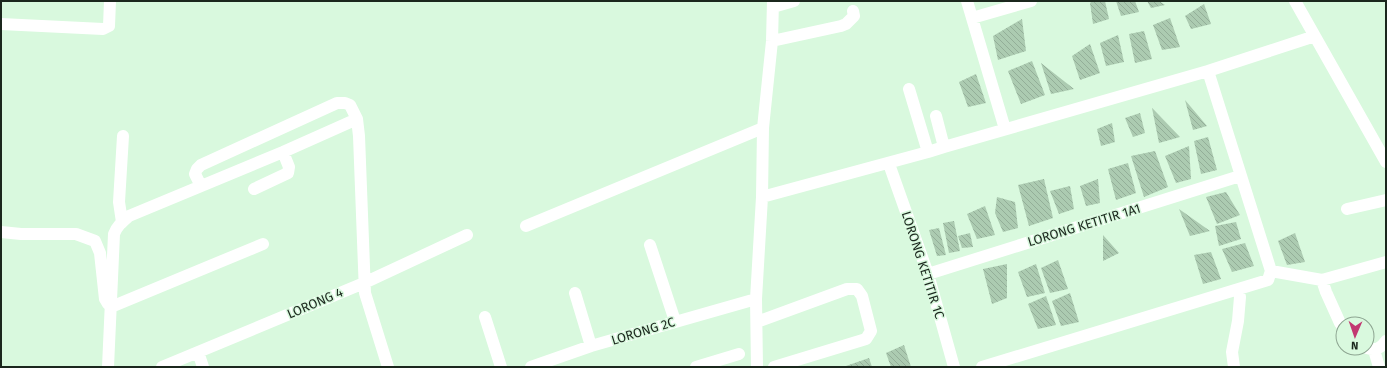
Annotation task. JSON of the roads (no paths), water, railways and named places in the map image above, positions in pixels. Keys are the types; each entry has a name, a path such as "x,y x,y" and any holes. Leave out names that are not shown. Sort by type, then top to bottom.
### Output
{"street":[{"path":"1,24 103,29 109,26 110,1"},
{"path":"757,367 756,299 762,197 763,128 772,41 773,4 794,1"},
{"path":"967,1 1005,129"},
{"path":"972,18 1031,1"},
{"path":"1296,1 1386,162"},
{"path":"772,41 841,26 846,24 854,16 853,11"},
{"path":"762,197 889,164 1208,70 1315,36"},
{"path":"982,367 996,365 1268,280 1271,271 1250,186 1240,176 1208,70"},
{"path":"909,89 928,152"},
{"path":"201,186 195,174 201,165 337,104 345,103 350,105 357,119 359,136 365,293 388,367"},
{"path":"936,116 944,147"},
{"path":"108,367 114,234 117,226 128,216 283,152 357,119"},
{"path":"526,226 763,128"},
{"path":"122,222 119,202 123,136"},
{"path":"254,188 288,173 290,170 283,152"},
{"name":"LORONG KETITIR 1C","path":"889,164 928,274 954,367"},
{"name":"LORONG KETITIR 1A1","path":"928,274 1240,176"},
{"path":"1347,209 1386,200"},
{"path":"1,232 76,234 95,241 100,253 105,299 111,307"},
{"name":"LORONG 4","path":"162,367 364,283 466,235"},
{"path":"111,307 263,244"},
{"path":"650,245 675,321"},
{"path":"1271,271 1322,280 1386,262"},
{"path":"1322,280 1337,316"},
{"path":"757,322 847,289 857,289 862,296 871,331 866,340 774,367"},
{"path":"1234,367 1232,352 1238,321 1240,297 1238,290"},
{"path":"575,293 591,346"},
{"name":"LORONG 2C","path":"531,367 550,364 591,346 756,299"},
{"path":"484,317 501,367"},
{"path":"1375,348 1382,346 1386,341"},
{"path":"198,352 203,367"},
{"path":"696,367 739,354"},
{"path":"1374,356 1379,367"}]}
